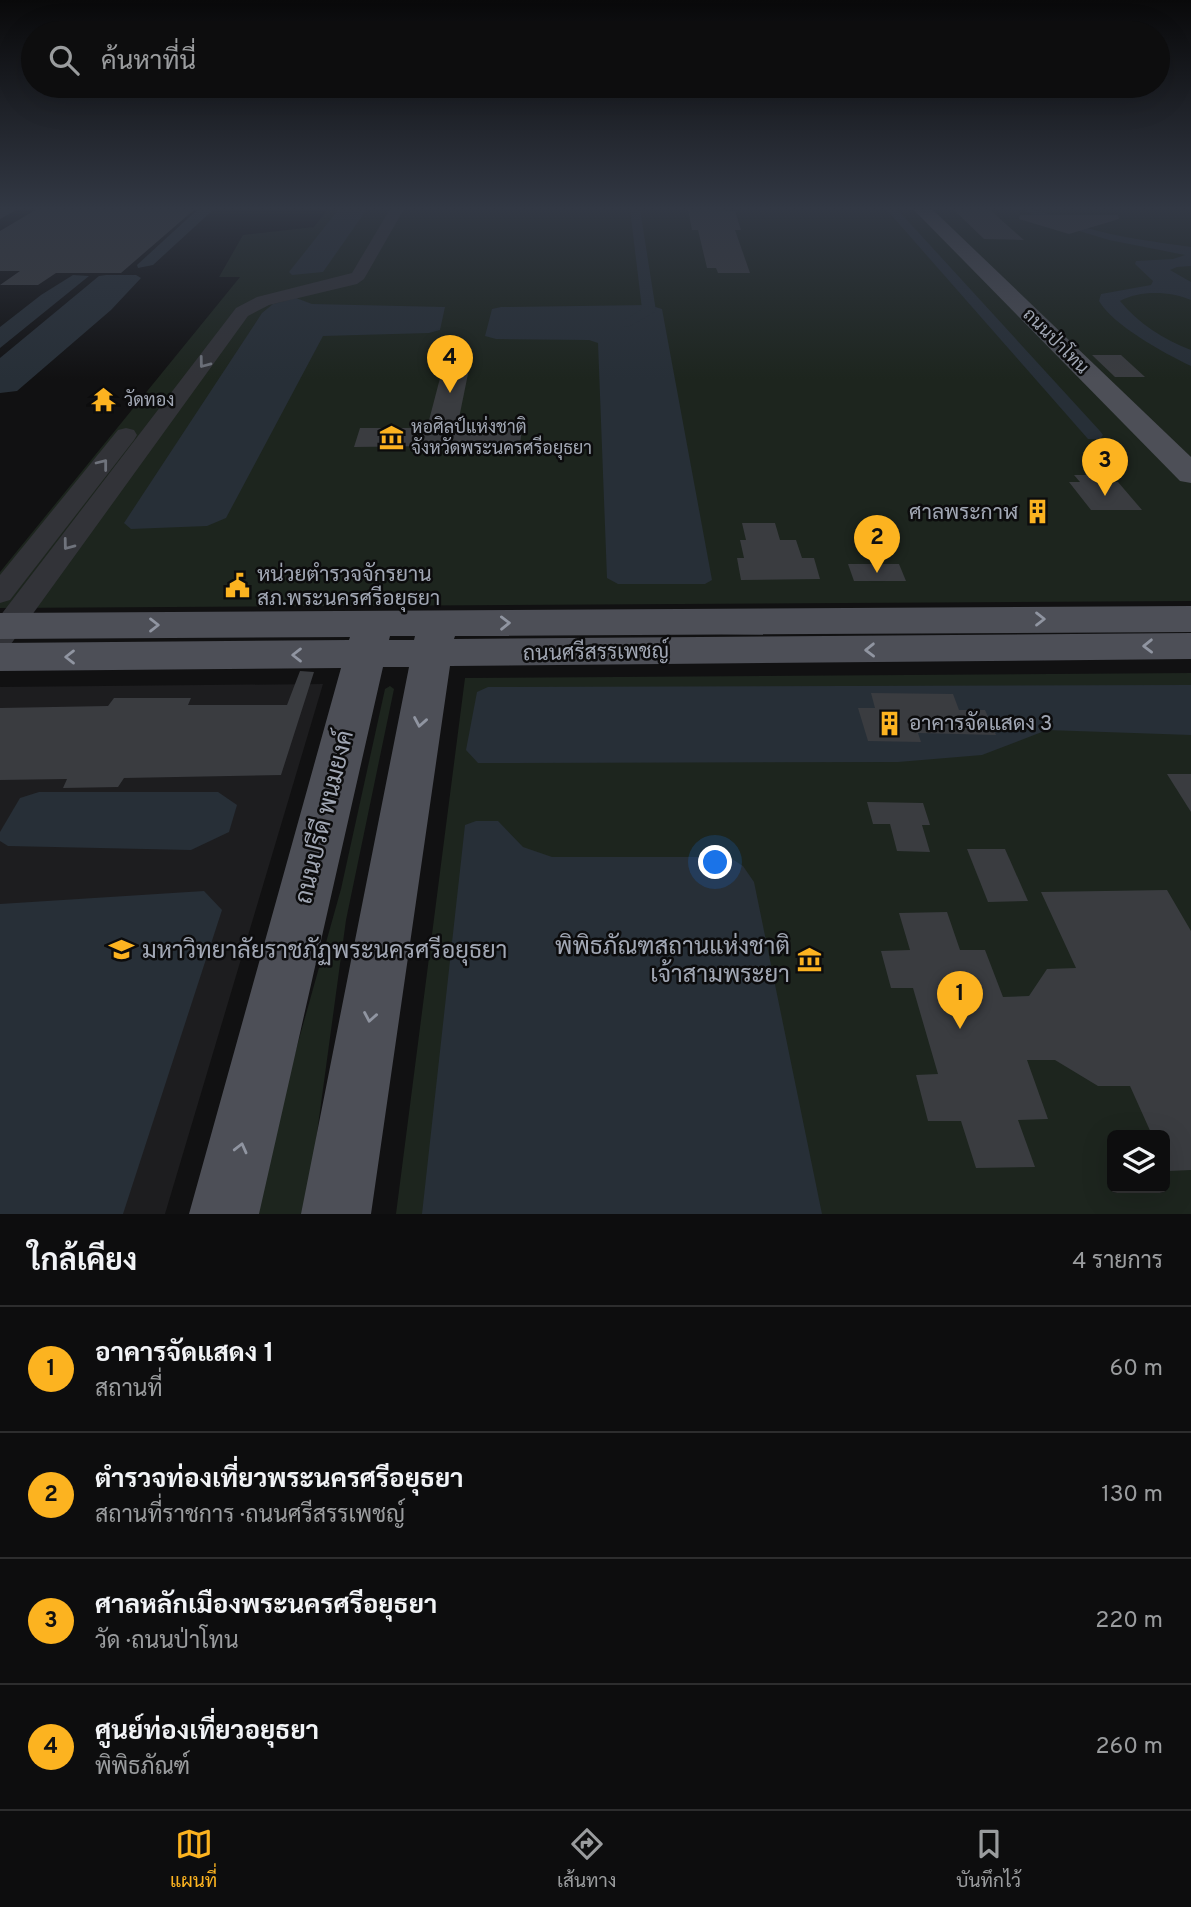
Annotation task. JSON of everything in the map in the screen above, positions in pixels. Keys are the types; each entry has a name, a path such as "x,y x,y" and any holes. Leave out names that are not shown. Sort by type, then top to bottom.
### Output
{"main road":[{"name":"ถนนป่าโทน","path":"980,266 1191,474"},
{"name":"ถนนศรีสรรเพชญ์","path":"1004,634 1191,619"},
{"name":"ถนนศรีสรรเพชญ์","path":"2,628 370,639 1004,634 1191,646"},
{"name":"ถนนปรีดี พนมยงค์","path":"224,1214 370,639"},
{"path":"336,1214 434,639"}],"street":[{"path":"2,628 223,311 252,296 336,278 344,266"},
{"path":"2,628 242,312 263,301 351,280 358,276 364,266"}],"shaded area":[{"path":"225,266 1191,266 1191,601 0,608 0,572 240,277 219,277"},
{"path":"294,266 327,266 323,272 292,275 289,272"},
{"path":"1137,266 1191,266 1170,270 1191,282 1191,300 1155,293 1128,297 1120,301 1152,330 1191,350 1191,366 1128,329 1099,301 1101,294 1151,285 1153,281"},
{"path":"73,275 89,276 0,348 0,327 41,295"},
{"path":"136,275 141,278 111,310 17,391 0,393 0,358 99,276"},
{"path":"296,298 312,304 445,307 440,330 429,333 323,336 226,518 207,526 131,529 124,523 262,313 273,304"},
{"path":"649,305 662,309 712,580 705,584 618,584 607,578 598,343 589,340 496,339 485,336 492,309 501,307"},
{"name":"พิพิธภัณฑสถานแห่งชาติ เจ้าสามพระยา","path":"1191,673 1191,1214 396,1214 465,678"},
{"name":"มหาวิทยาลัยราชภัฏพระนครศรีอยุธยา","path":"323,684 165,1214 0,1214 0,687"},
{"path":"1191,685 1191,735 1047,730 982,755 898,762 478,763 466,750 477,692 488,687"},
{"path":"390,686 394,689 346,920 306,1214 250,1214 341,889 385,689"},
{"path":"39,792 218,792 237,805 229,832 191,850 8,846 0,841 0,832 20,798"},
{"path":"476,821 498,821 523,847 552,857 729,857 743,866 754,882 822,1214 422,1214 465,825"},
{"path":"204,891 222,910 123,1214 0,1214 0,904"}],"building":[{"path":"0,266 129,266 121,273 56,273 38,285 0,285 20,271 0,271"},
{"path":"706,266 747,266 750,273 718,273 716,268 707,268"},
{"path":"1092,355 1121,355 1145,377 1115,377"},
{"path":"445,359 471,359 457,428 522,427 520,445 354,447 360,428 427,428"},
{"path":"1074,475 1098,475 1104,482 1118,482 1142,510 1091,510 1069,482 1080,482"},
{"path":"742,523 775,523 780,540 796,540 802,558 814,558 820,579 741,580 737,558 744,558 740,540 746,540"},
{"path":"848,564 899,564 906,581 854,581"},
{"path":"300,671 314,672 281,775 124,778 118,787 63,788 67,779 0,780 0,708 108,706 114,698 191,698 188,705 287,705"},
{"name":"อาคารจัดแสดง 3","path":"871,693 953,694 959,710 985,710 996,735 918,733 921,742 868,741 858,708 875,708"},
{"path":"1167,774 1191,774 1191,812"},
{"path":"867,802 923,803 930,825 922,825 930,852 897,851 890,824 873,824"},
{"path":"967,849 1005,849 1028,901 988,902"},
{"path":"1167,890 1191,931 1191,1170 1170,1171 1170,1130 1150,1130 1130,1086 1098,1086 1055,1060 1027,1060 1048,1119 1018,1120 1035,1167 976,1168 961,1121 928,1121 916,1075 938,1074 913,988 891,988 881,951 910,950 899,913 947,912 960,950 985,950 1003,997 1029,996 1047,969 1076,968 1041,892"}],"waterway":[{"path":"629,323 649,311 643,266"},
{"path":"942,266 1094,435"}],"place":[{"name":"ศูนย์ท่องเที่ยวอยุธยา","path":"450,393"},
{"name":"วัดทอง","path":"104,400"},
{"name":"หอศิลป์แห่งชาติ จังหวัดพระนครศรีอยุธยา","path":"391,437"},
{"name":"ศาลหลักเมืองพระนครศรีอยุธยา","path":"1105,496"},
{"name":"ศาลพระกาฬ","path":"1038,512"},
{"name":"ตำรวจท่องเที่ยวพระนครศรีอยุธยา","path":"877,573"},
{"name":"หน่วยตำรวจจักรยาน สภ.พระนครศรีอยุธยา","path":"237,586"},
{"name":"อาคารจัดแสดง 3","path":"889,723"},
{"name":"มหาวิทยาลัยราชภัฏพระนครศรีอยุธยา","path":"122,950"},
{"name":"พิพิธภัณฑสถานแห่งชาติ เจ้าสามพระยา","path":"810,960"},
{"name":"อาคารจัดแสดง 1","path":"960,1029"}]}
